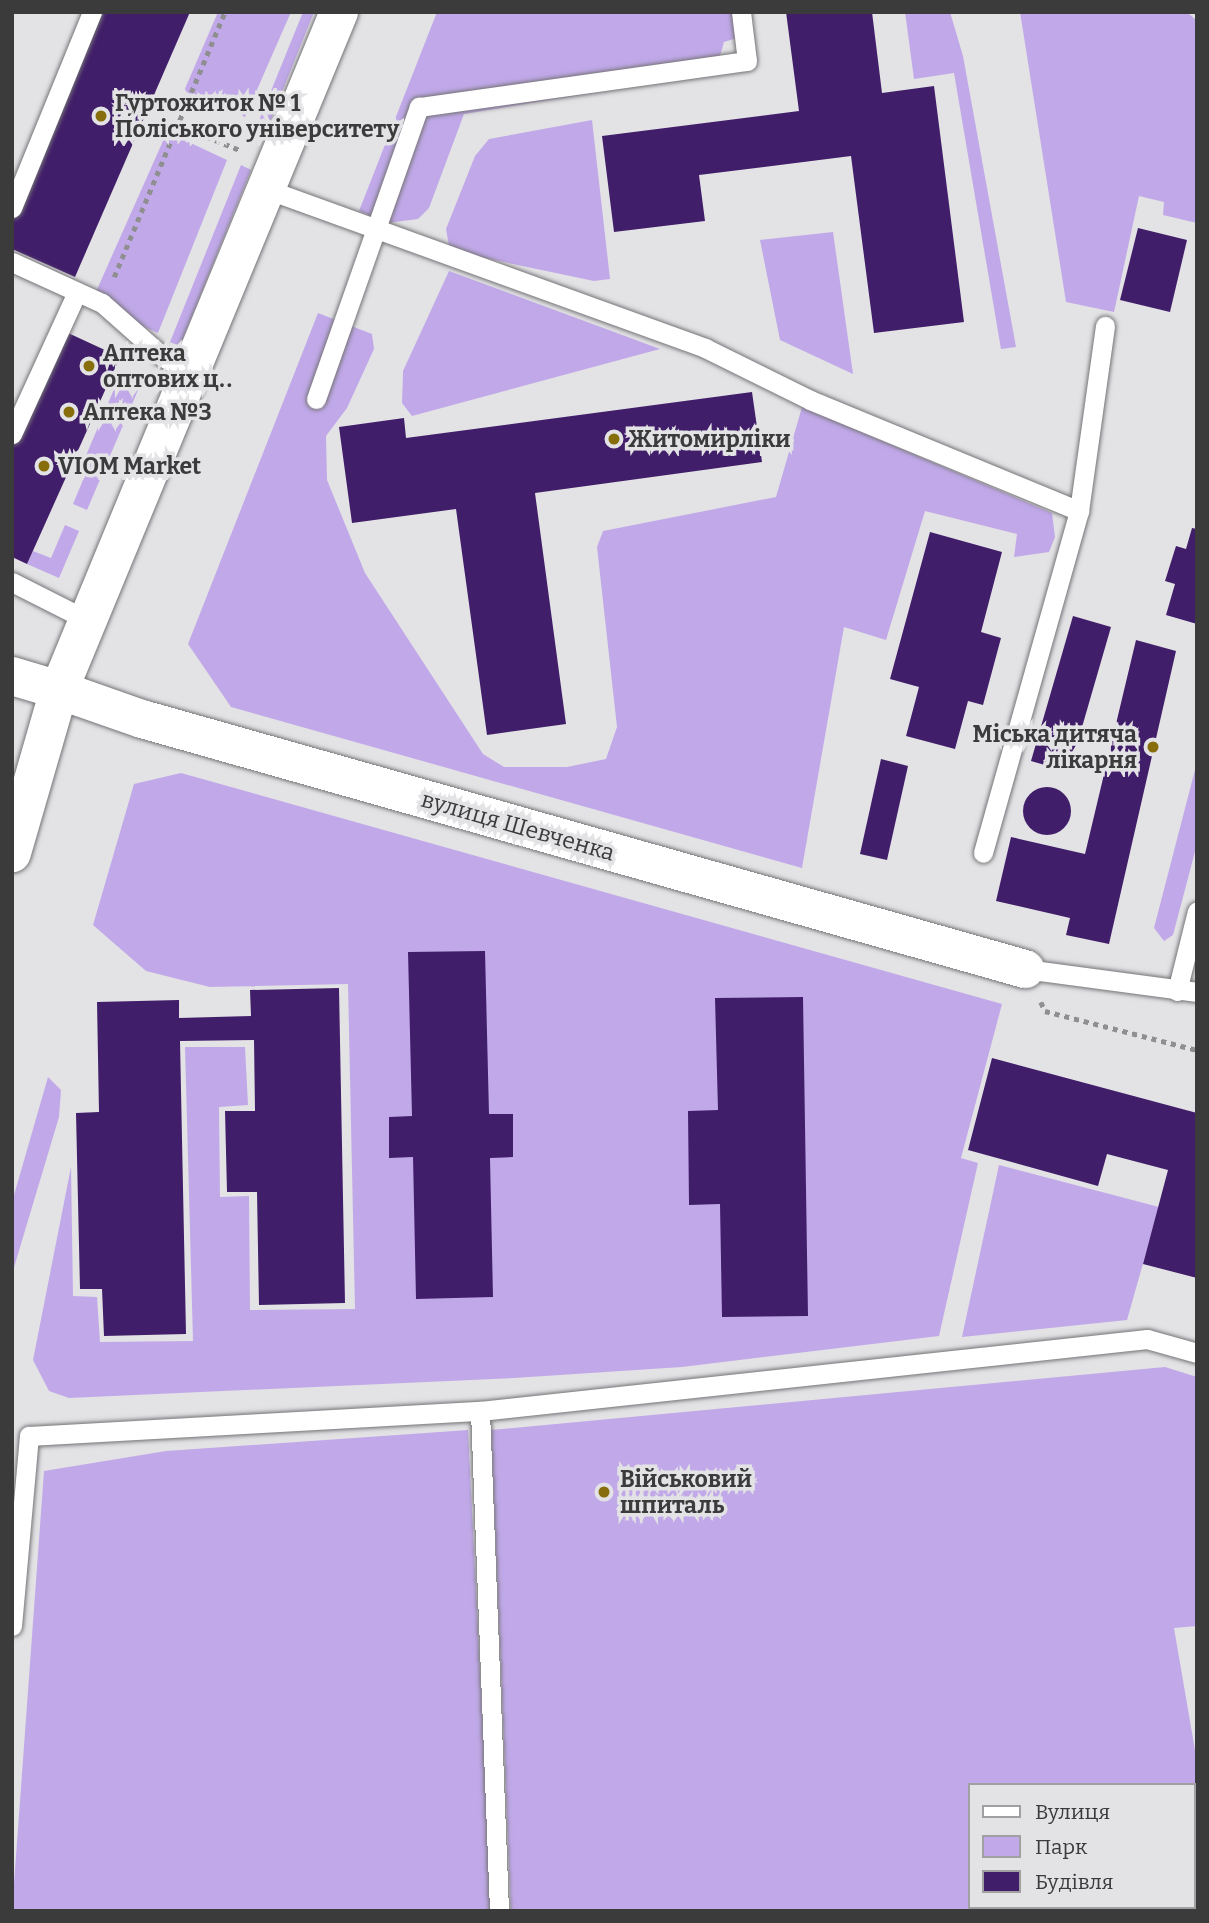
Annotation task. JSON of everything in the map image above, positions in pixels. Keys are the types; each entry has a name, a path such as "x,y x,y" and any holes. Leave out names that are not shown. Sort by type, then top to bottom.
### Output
{"street":[{"path":"12,853 59,690 91,622 269,190 339,12"},
{"name":"вулиця Шевченка","path":"12,676 142,719 1025,969"}],"lane":[{"path":"12,208 92,12"},
{"path":"316,399 419,107 747,61 741,12"},
{"path":"269,190 376,226 705,348 810,400 1079,511"},
{"path":"12,262 102,303 163,357 192,374"},
{"path":"12,434 77,292"},
{"path":"984,853 1079,511 1105,326"},
{"path":"12,582 91,622"},
{"path":"1025,969 1187,992 1197,911"},
{"path":"12,1626 29,1436 480,1411 1147,1339 1197,1353"},
{"path":"480,1411 499,1911"}],"path":[{"path":"102,303 225,12"},
{"path":"178,125 250,155"},
{"path":"1025,969 1045,1011 1197,1050"}],"green space":[{"path":"218,12 291,12 245,117 184,91"},
{"path":"303,12 314,12 268,127 258,123"},
{"path":"437,12 750,12 753,33 724,42 715,73 464,114 429,208 418,219 387,223 359,211"},
{"path":"905,12 950,12 963,56 1016,347 1001,349 954,73 914,79"},
{"path":"1020,12 1187,12 1197,21 1197,223 1163,215 1164,202 1139,196 1114,312 1066,302"},
{"path":"592,120 610,279 594,281 456,252 449,246 446,229 475,156 489,139"},
{"path":"167,132 227,160 158,333 91,303"},
{"path":"241,165 251,170 180,346 170,342"},
{"path":"833,232 853,374 780,340 760,240"},
{"path":"449,271 660,349 412,416 402,403 403,371"},
{"path":"318,313 372,334 374,349 347,408 326,436 327,480 365,573 483,754 504,767 567,767 606,759 617,727 597,547 603,531 776,497 802,407 1052,513 1055,537 1049,552 1014,557 1017,534 925,511 886,640 844,627 802,868 231,707 188,644"},
{"path":"120,375 141,383 87,510 73,504 88,468 82,465"},
{"path":"65,525 79,531 59,578 27,564 33,551 51,558"},
{"path":"1197,762 1197,844 1173,935 1164,941 1154,928"},
{"path":"181,773 1002,1004 961,1158 978,1163 939,1336 682,1367 514,1378 69,1398 49,1391 33,1360 71,1167 73,1296 97,1297 100,1342 193,1341 185,1047 245,1047 248,1105 219,1107 220,1197 249,1196 250,1310 355,1309 348,984 210,987 146,971 93,925 134,784"},
{"path":"48,1077 61,1090 59,1117 12,1274 12,1202"},
{"path":"999,1165 1159,1207 1127,1320 962,1337"},
{"path":"1165,1367 1197,1377 1197,1626 1174,1628 1197,1762 1197,1911 511,1911 491,1430"},
{"path":"468,1430 492,1911 12,1911 44,1471 166,1451"}],"building":[{"name":"Гуртожиток № 1 Поліського університету","path":"103,12 190,12 75,277 12,249 12,221"},
{"path":"786,12 872,12 882,93 934,86 964,322 874,333 851,156 699,175 705,221 614,232 602,136 799,111"},
{"path":"1138,228 1187,240 1170,312 1120,300"},
{"path":"53,326 120,357 27,564 12,557 12,417"},
{"path":"752,392 762,462 535,493 566,724 487,735 456,509 352,523 339,427 404,418 406,438"},
{"path":"1192,528 1197,529 1197,624 1166,615 1175,584 1165,581 1176,546 1186,549"},
{"path":"930,532 1002,552 981,632 1001,638 983,705 968,701 955,749 906,736 919,687 890,679"},
{"path":"1073,616 1111,627 1069,772 1031,761"},
{"path":"1136,640 1176,651 1109,944 1066,935 1070,918 996,901 1011,837 1085,854"},
{"path":"881,759 908,766 887,860 860,854"},
{"path":"1047,787 1064,794 1071,811 1064,828 1047,835 1030,828 1023,811 1030,794"},
{"path":"485,951 489,1114 513,1114 513,1157 490,1158 493,1297 416,1299 413,1157 389,1158 389,1117 412,1116 408,952"},
{"path":"339,988 345,1303 259,1305 257,1192 227,1192 225,1111 255,1111 254,1040 180,1041 186,1334 104,1336 102,1289 80,1289 76,1113 99,1112 97,1002 179,1000 179,1018 251,1016 250,990"},
{"path":"803,997 808,1316 722,1317 720,1204 689,1205 688,1111 718,1110 715,998"},
{"path":"992,1058 1197,1113 1197,1278 1143,1264 1168,1170 1107,1154 1098,1186 968,1150"}],"place":[{"name":"Гуртожиток № 1 Поліського університету","path":"101,116"},
{"name":"Аптека оптових ц‥","path":"89,366"},
{"name":"Аптека №3","path":"69,412"},
{"name":"Житомирліки","path":"614,439"},
{"name":"VIOM Market","path":"44,466"},
{"name":"Міська дитяча лікарня","path":"1153,747"},
{"name":"Військовий шпиталь","path":"604,1492"}]}
